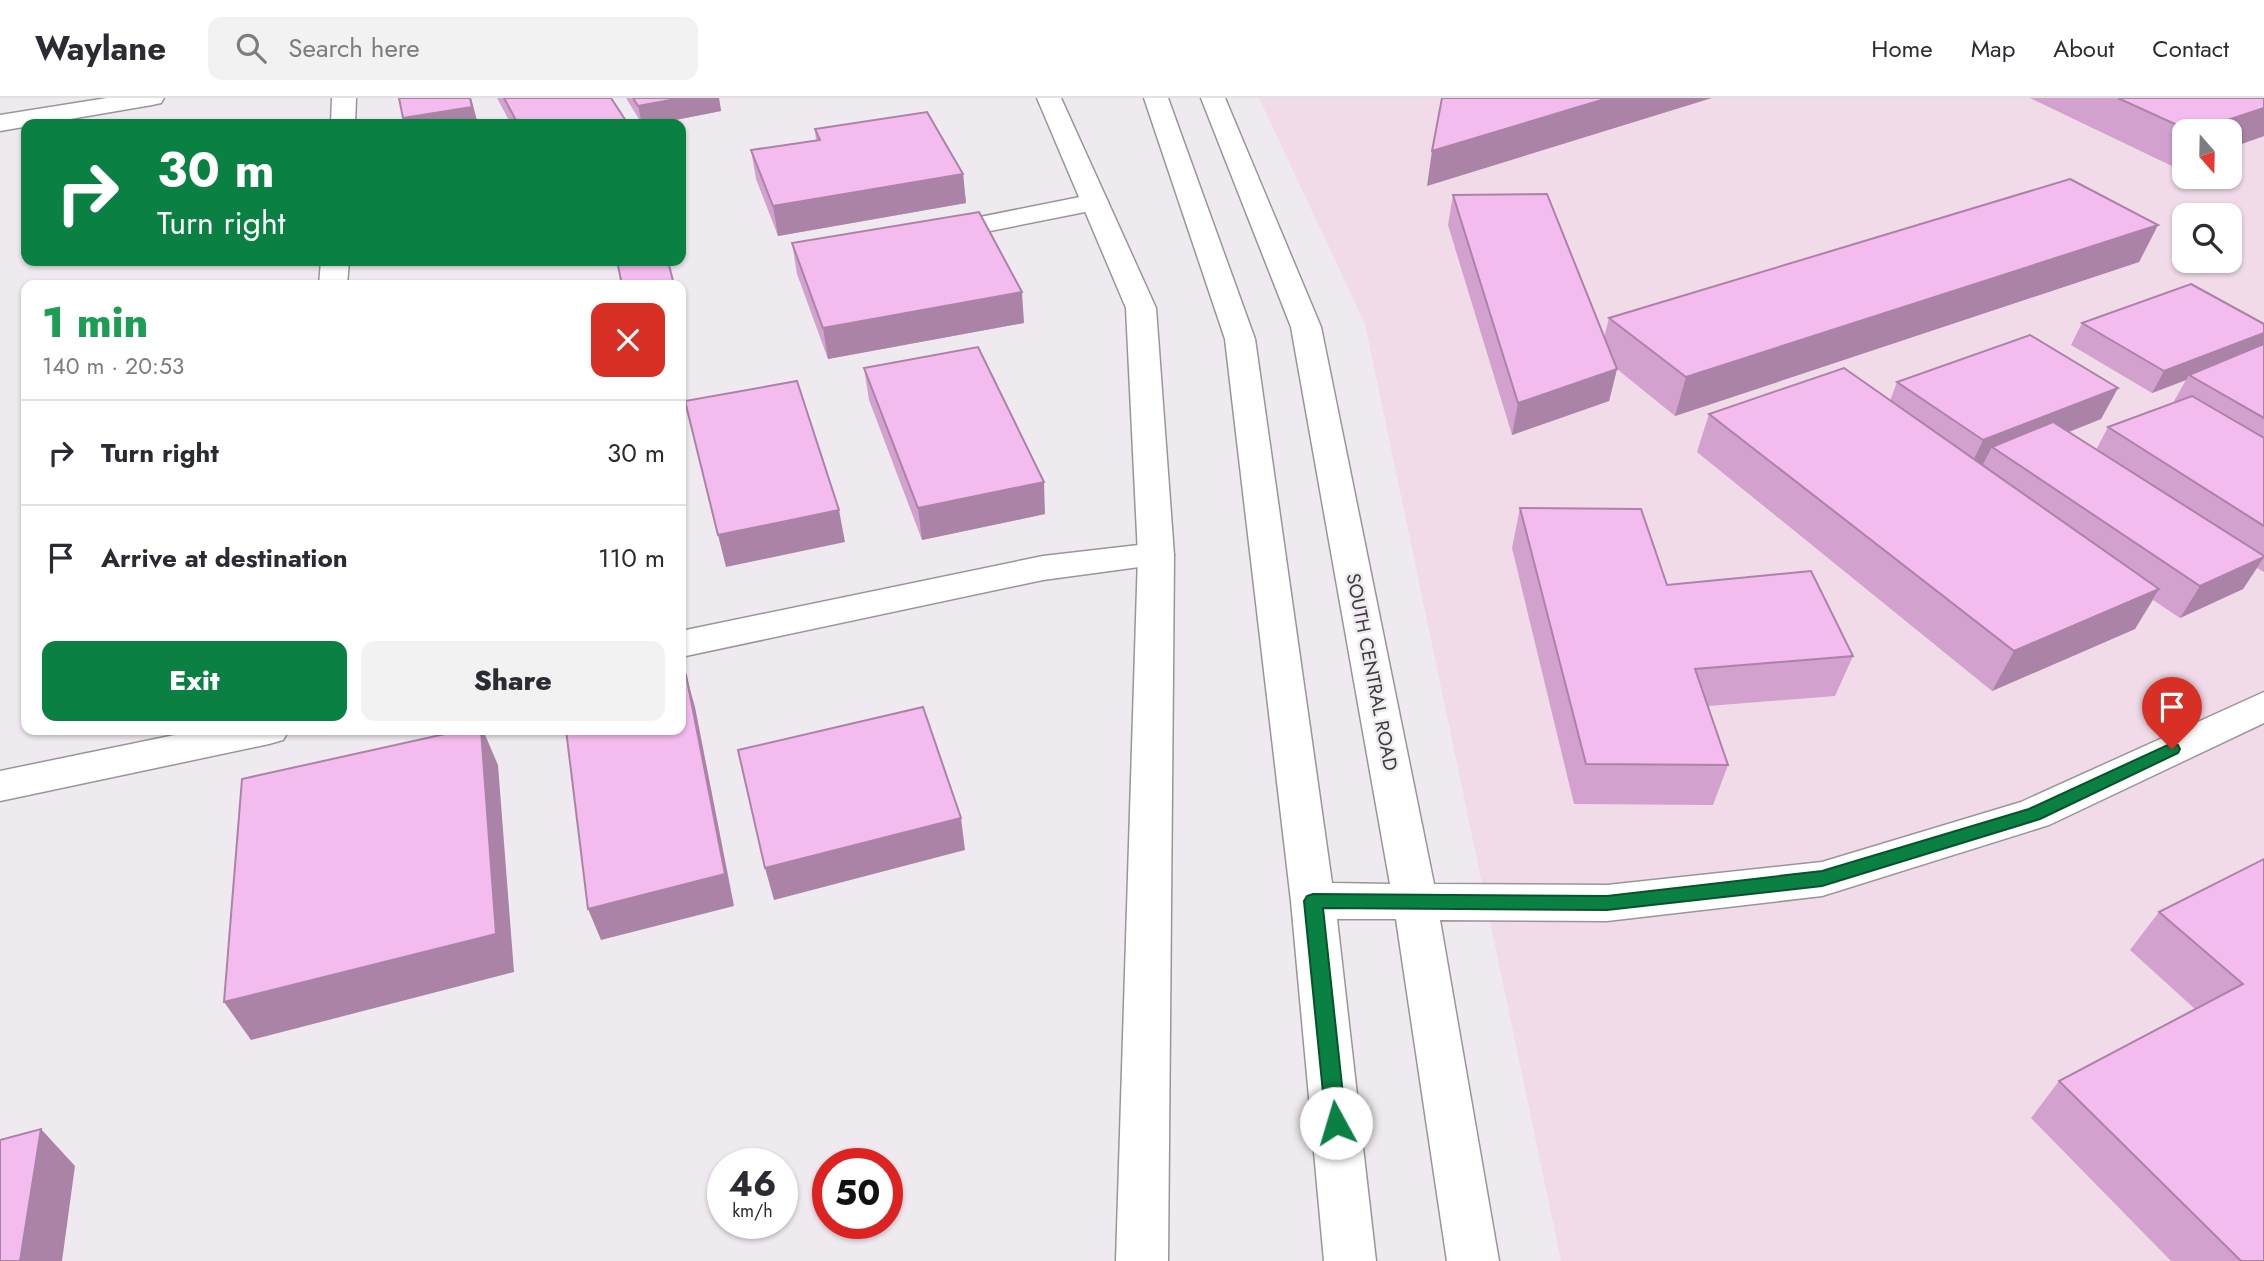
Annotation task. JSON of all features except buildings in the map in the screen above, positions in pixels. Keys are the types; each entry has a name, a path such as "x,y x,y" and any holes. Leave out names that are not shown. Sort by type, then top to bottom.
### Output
{"street":[{"path":"24,119 152,98"},
{"path":"343,119 344,98"},
{"path":"1049,98 1141,308 1156,555 1142,1261"},
{"path":"1156,98 1240,339 1313,901 1350,1261"},
{"name":"SOUTH CENTRAL ROAD","path":"1213,98 1306,327 1415,901 1473,1261"},
{"path":"0,123 21,120"},
{"path":"912,239 1095,202"},
{"path":"686,643 1043,568 1156,555"},
{"path":"1313,901 1607,903 1822,878 2034,814 2264,706"},
{"path":"0,786 245,735"}],"shaded area":[{"path":"1259,98 2264,98 2264,1261 1561,1261 1365,324"}],"route":[{"path":"1336,1123 1313,901 1607,903 1822,878 2034,814 2172,749"}]}
